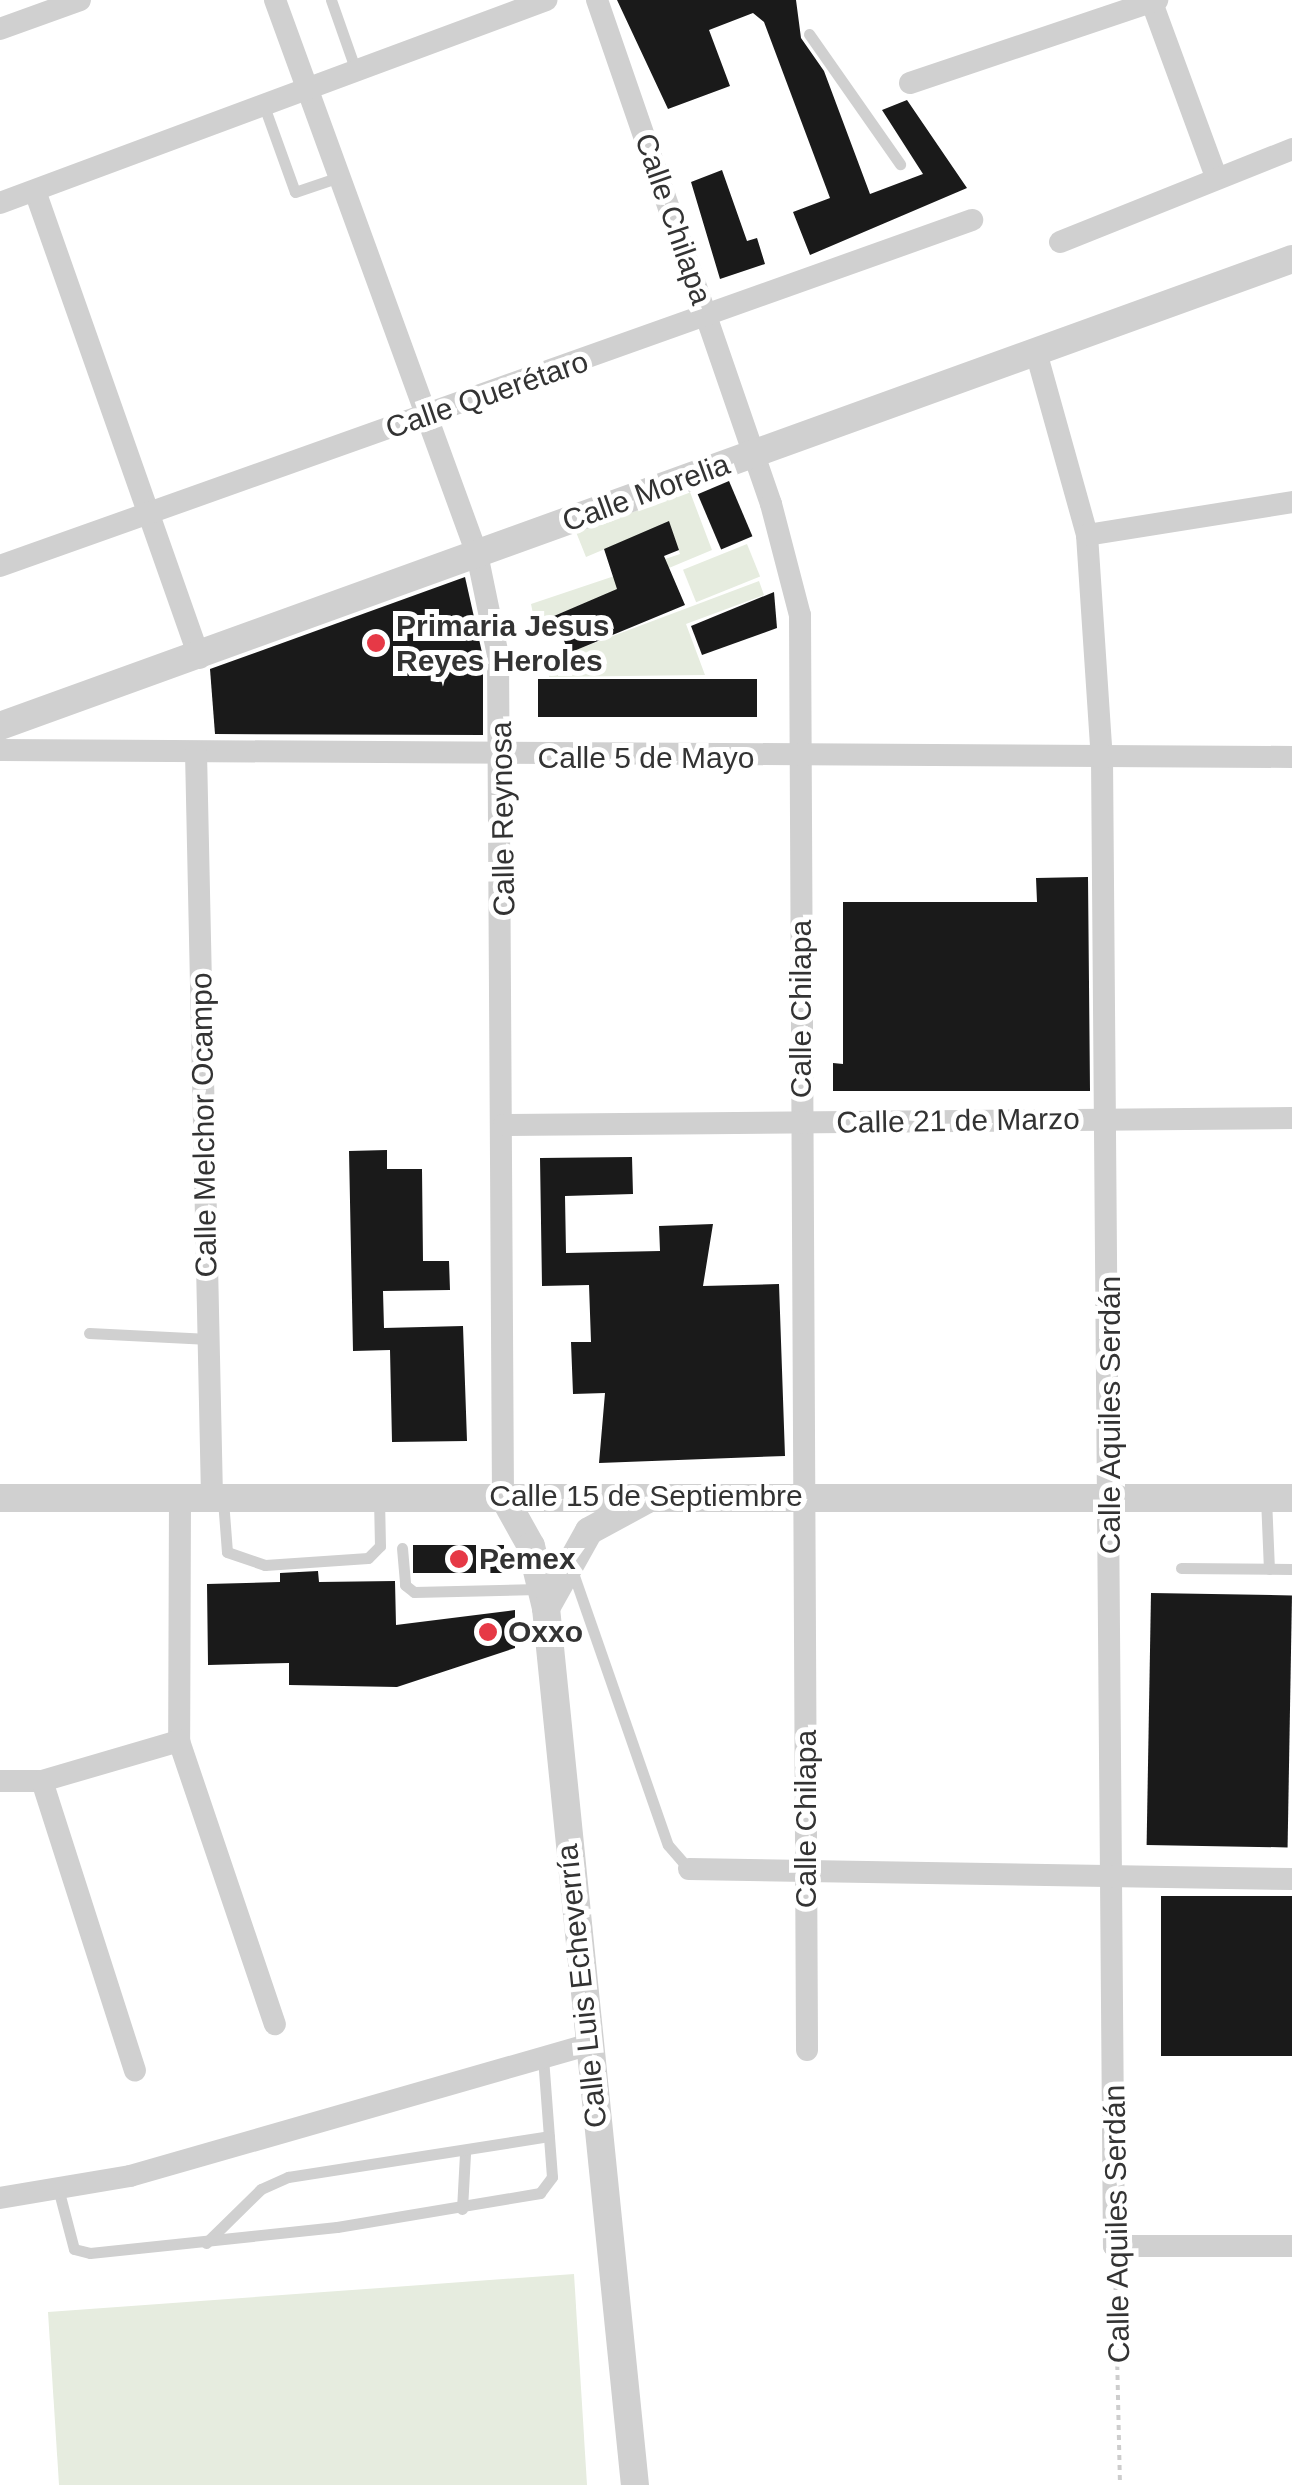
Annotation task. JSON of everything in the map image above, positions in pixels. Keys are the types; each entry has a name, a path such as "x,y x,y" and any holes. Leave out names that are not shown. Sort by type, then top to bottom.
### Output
{"street":[{"path":"0,29 80,0"},
{"name":"Calle Reynosa","path":"275,0 478,554 498,655 505,757 502,1496"},
{"path":"0,203 546,0"},
{"name":"Calle Chilapa","path":"598,0 707,318 800,614 807,2050"},
{"path":"910,83 1153,1 1216,176"},
{"path":"1060,242 1292,148"},
{"path":"35,191 198,658"},
{"name":"Calle Querétaro","path":"0,566 707,318 972,220"},
{"name":"Calle Morelia","path":"0,726 198,658 1292,259"},
{"name":"Calle Aquiles Serdán","path":"1036,352 1087,536 1102,758 1110,1119 1108,1497 1116,1877 1114,2246"},
{"path":"1087,536 1292,502"},
{"name":"Calle 5 de Mayo","path":"0,750 802,759 1292,757"},
{"name":"Calle Melchor Ocampo","path":"196,752 209,1338 218,1497"},
{"name":"Calle 21 de Marzo","path":"504,1125 1292,1118"},
{"name":"Calle Luis Echeverría","path":"502,1496 544,1598 635,2485"},
{"path":"544,1598 589,1531 656,1496"},
{"path":"180,1497 179,1742 275,2024"},
{"name":"Calle 15 de Septiembre","path":"0,1498 1279,1498"},
{"path":"0,1781 42,1781 179,1742"},
{"path":"42,1781 135,2070"},
{"path":"689,1869 1292,1879"},
{"path":"0,2198 59,2192 587,2045"},
{"path":"1114,2246 1292,2246"}],"lane":[{"path":"331,0 356,71"},
{"path":"810,34 900,164"},
{"path":"264,106 295,192 339,177"},
{"path":"89,1333 209,1338"},
{"path":"218,1497 226,1552 265,1565 368,1558 380,1546 379,1496"},
{"path":"1269,1568 1279,1498"},
{"path":"402,1548 404,1585 414,1592 544,1598"},
{"path":"569,1561 668,1845 689,1869"},
{"path":"1181,1568 1292,1569"},
{"path":"59,2192 79,2252 206,2243 462,2209 550,2186 543,2055"},
{"path":"206,2243 232,2211 288,2177 549,2136"},
{"path":"462,2209 465,2152"}],"path":[{"name":"Calle Aquiles Serdán","path":"1114,2246 1120,2485"}],"shaded area":[{"path":"690,492 712,550 535,624 531,604 680,554 669,522 586,557 576,532"},
{"path":"747,544 760,576 696,602 683,570"},
{"path":"759,581 764,595 686,624 705,675 549,677 549,660"},
{"path":"574,2274 587,2485 59,2485 48,2312"}],"building":[{"path":"617,0 796,0 801,38 824,71 870,194 923,174 882,110 907,100 967,188 810,255 793,212 830,198 764,22 753,13 709,30 730,86 668,109"},
{"path":"722,170 747,241 757,238 765,264 720,279 691,182"},
{"path":"729,481 752,536 721,550 698,494"},
{"path":"669,521 679,550 664,556 685,605 569,653 554,616 617,589 604,549"},
{"name":"Primaria Jesus Reyes Heroles","path":"465,577 483,657 483,735 215,734 210,669"},
{"path":"774,592 777,628 702,655 691,626"},
{"path":"538,679 757,679 757,717 538,717"},
{"path":"1088,877 1090,1091 833,1091 833,1063 843,1064 843,902 1037,902 1036,878"},
{"path":"387,1150 387,1169 422,1169 423,1261 449,1261 450,1290 383,1291 384,1328 463,1326 467,1441 392,1442 390,1350 353,1351 349,1151"},
{"path":"632,1157 633,1194 565,1196 566,1253 660,1251 659,1226 713,1224 703,1286 779,1284 785,1456 599,1463 605,1393 573,1394 571,1342 591,1342 589,1285 542,1286 540,1158"},
{"path":"413,1545 504,1545 504,1573 413,1573"},
{"path":"318,1571 319,1582 395,1581 396,1625 515,1610 515,1648 397,1687 289,1685 289,1663 208,1665 207,1584 280,1582 280,1573"},
{"path":"1151,1593 1292,1595 1288,1847 1147,1845"},
{"path":"1161,1896 1292,1896 1292,2056 1161,2056"}],"place":[{"name":"Primaria Jesus Reyes Heroles","path":"376,643"},
{"name":"Pemex","path":"459,1559"},
{"name":"Oxxo","path":"488,1632"}]}
